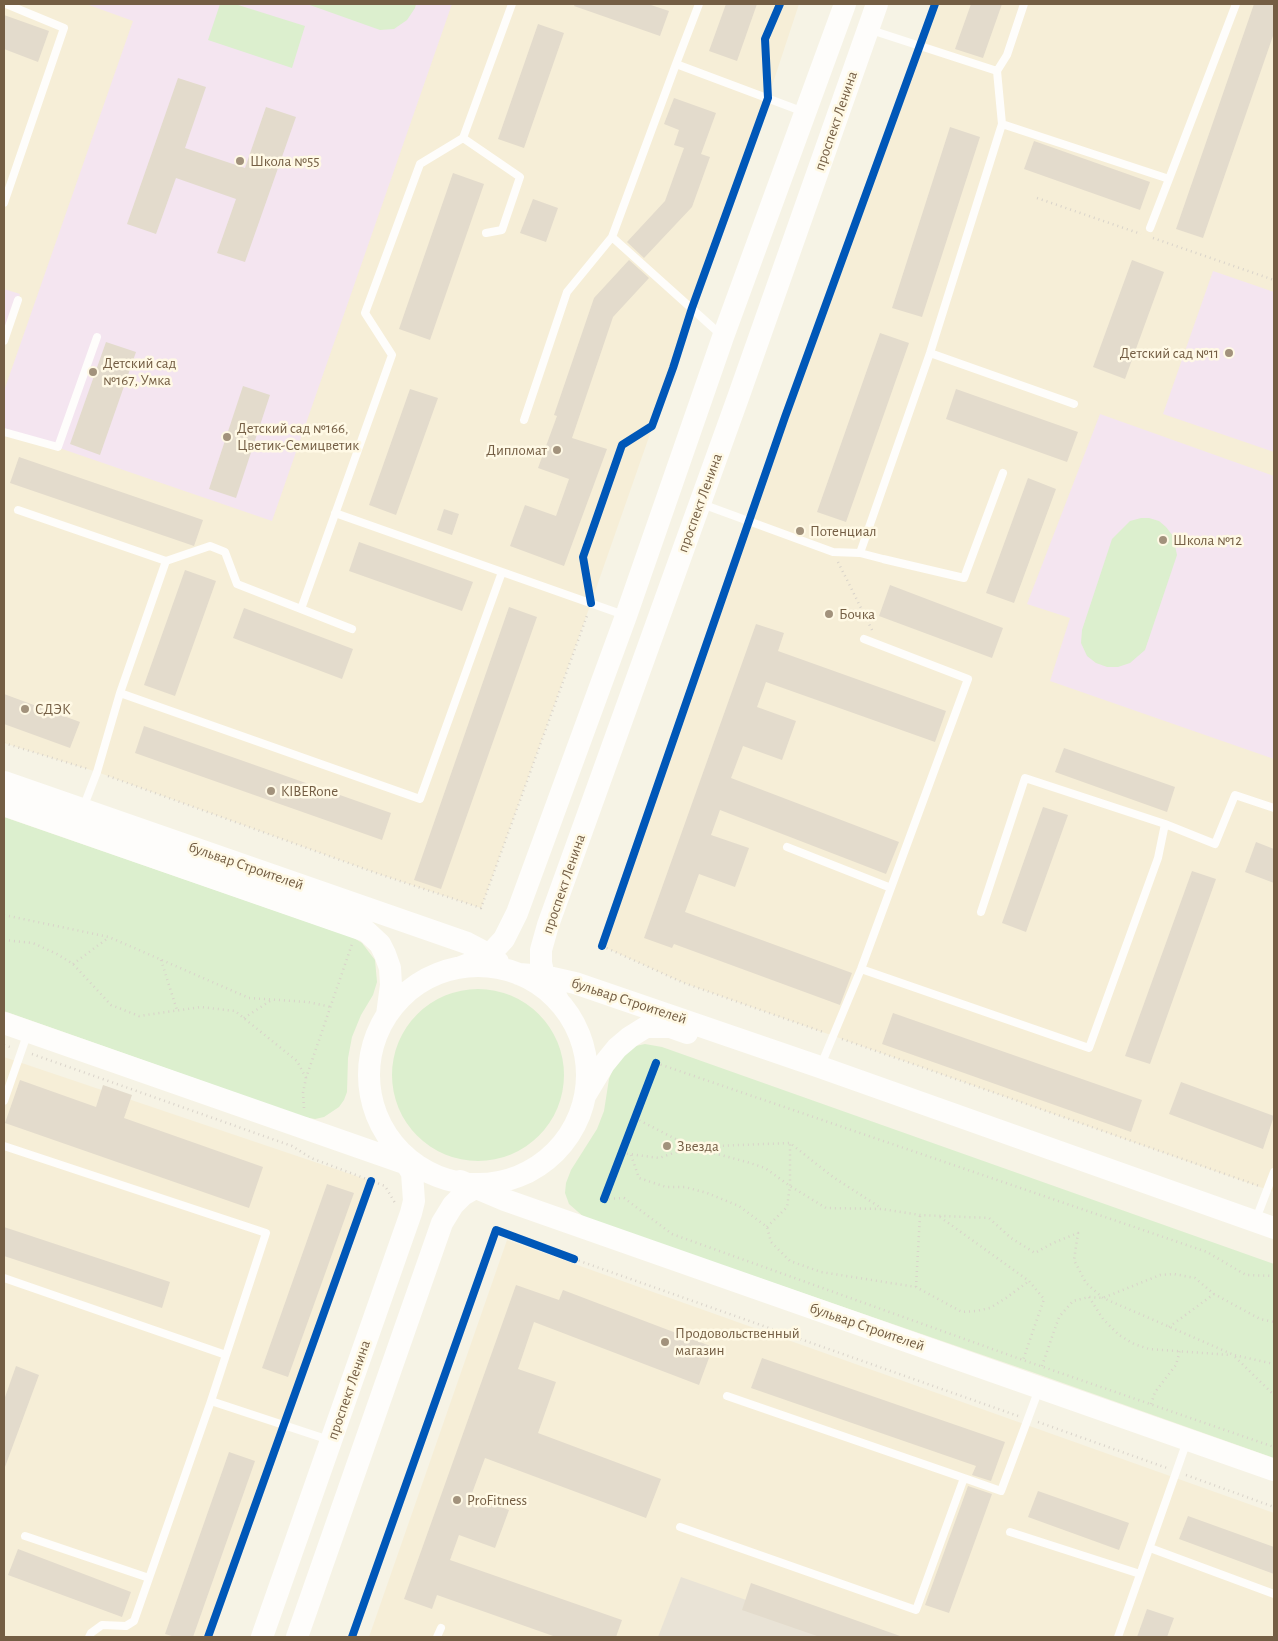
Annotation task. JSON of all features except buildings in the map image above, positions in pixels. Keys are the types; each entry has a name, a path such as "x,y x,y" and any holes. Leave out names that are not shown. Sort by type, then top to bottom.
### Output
{"main road":[{"name":"проспект Ленина","path":"461,967 488,954 504,939 517,913 626,616 723,337 806,113 844,4"},
{"name":"проспект Ленина","path":"586,1094 588,1075 581,1039 571,1018 544,976 541,964 541,950 548,925 877,4"},
{"name":"бульвар Строителей","path":"4,782 467,943 488,954 515,973 544,976 575,983 820,1067 1264,1224"},
{"name":"бульвар Строителей","path":"4,804 366,931 380,944 390,968 391,985 387,1016"},
{"path":"387,1016 412,989 428,979 461,967 495,968 515,973 544,989 558,1000"},
{"name":"проспект Ленина","path":"262,1637 414,1201 412,1173 376,1113 371,1098 370,1064 372,1046 378,1030 387,1016"},
{"path":"4,1023 25,1041 429,1171"},
{"name":"бульвар Строителей","path":"586,1094 604,1064 617,1048 630,1037 646,1027 670,1027 1274,1241"},
{"path":"297,1637 442,1222 453,1205 477,1184 512,1180 531,1172 560,1147 578,1120 586,1094"},
{"path":"394,1144 413,1161 429,1171"},
{"name":"бульвар Строителей","path":"429,1171 448,1178 477,1184 505,1200 1041,1377 1188,1440 1274,1470"}],"lane":[{"path":"4,203 64,28 6,4"},
{"path":"301,609 392,355 365,313 420,164 462,138 512,4"},
{"path":"524,420 567,292 612,236 697,4"},
{"path":"860,553 930,353 1002,124 997,71 1007,55 1024,4"},
{"path":"1150,228 1236,4"},
{"path":"868,29 997,71"},
{"path":"676,64 806,113"},
{"path":"1002,124 1169,178"},
{"path":"462,138 520,177 502,230 486,233"},
{"path":"612,236 723,337"},
{"path":"4,341 18,300"},
{"path":"4,432 58,447 97,336"},
{"path":"930,353 1074,404"},
{"path":"700,503 833,552 860,553 964,578 1003,473"},
{"path":"18,510 166,561 210,546 225,552 237,584 352,629"},
{"path":"336,513 626,616"},
{"path":"82,809 97,772 120,694 166,561"},
{"path":"120,694 420,799 502,572"},
{"path":"820,1067 861,969 968,679 864,639"},
{"path":"980,912 1025,778 1165,824 1215,844 1235,795 1274,808"},
{"path":"861,969 1089,1048 1158,858 1165,824"},
{"path":"787,847 891,888"},
{"path":"4,1101 25,1041"},
{"path":"4,1146 266,1233 211,1401 134,1621 126,1626 102,1625 91,1633 89,1637"},
{"path":"1264,1224 1268,1190 1274,1172"},
{"path":"4,1278 226,1355"},
{"path":"727,1396 1001,1491 1028,1419 1041,1377"},
{"path":"211,1401 331,1441"},
{"path":"1118,1637 1188,1440"},
{"path":"680,1527 916,1610 964,1478"},
{"path":"1010,1532 1140,1574"},
{"path":"25,1536 149,1578"},
{"path":"1150,1548 1274,1594"},
{"path":"438,1637 441,1628"}],"path":[{"path":"4,743 97,772 376,873 481,908 591,603 583,557 622,445 652,426 692,308 768,98 765,39 780,4"},
{"path":"935,4 748,521 602,946 684,983 1268,1190"},
{"path":"1037,198 1274,280"},
{"path":"833,552 880,645"},
{"path":"4,915 109,937 249,998 308,1002 331,1007"},
{"path":"73,964 109,937"},
{"path":"304,1109 303,1093 306,1078 354,938"},
{"path":"4,940 33,943 73,964 111,1006 139,1016 201,1007 235,1011 297,1061 306,1078"},
{"path":"161,960 177,1010"},
{"path":"244,1018 272,1000"},
{"path":"4,1045 25,1041 292,1146 311,1158 385,1186 398,1209"},
{"path":"656,1063 1207,1252 1246,1275 1274,1276"},
{"path":"635,1118 691,1148 765,1168 826,1208 882,1208 920,1215 989,1218 1011,1238 1035,1253 1078,1233 1074,1260 1086,1283 1103,1298 1234,1355 1274,1395"},
{"path":"767,1227 787,1206 790,1186 790,1143"},
{"path":"622,1153 659,1158 691,1148 790,1143 833,1177 882,1208"},
{"path":"631,1154 639,1178 660,1185 685,1187 716,1196 739,1206 767,1227 771,1242 790,1261 821,1272 916,1287 962,1312 990,1308 1029,1280"},
{"path":"208,1637 371,1181"},
{"path":"604,1200 624,1198 672,1234 1023,1360 1041,1377 1151,1404 1274,1448"},
{"path":"916,1287 920,1215"},
{"path":"939,1216 1029,1280 1044,1299 1023,1360"},
{"path":"574,1259 1274,1507"},
{"path":"1041,1377 1059,1317 1073,1301 1090,1297 1103,1298 1160,1275 1174,1274 1195,1278 1214,1294 1260,1319 1274,1322"},
{"path":"1169,1326 1214,1294"},
{"path":"1090,1297 1103,1319 1119,1335 1134,1344 1149,1349 1234,1355 1274,1364"},
{"path":"1151,1404 1155,1392 1176,1365 1180,1350"}],"shaded area":[{"path":"4,4 799,4 768,98 692,308 591,603 481,908 376,873 97,772 4,743"},
{"name":"Школа №55","path":"86,4 452,4 272,521 4,429 4,391 133,21"},
{"path":"935,4 1274,4 1274,1192 684,983 602,946 748,521"},
{"name":"Детский сад №11","path":"1213,271 1274,292 1274,452 1163,414"},
{"path":"4,289 20,294 4,341"},
{"name":"Школа №12","path":"1100,414 1274,476 1274,759 1050,681 1070,618 1027,604"},
{"path":"4,1057 371,1181 211,1637 4,1637"},
{"path":"507,1240 1274,1513 1274,1637 369,1637"},
{"path":"681,1577 851,1637 658,1637"}],"green space":[{"path":"220,4 235,4 305,26 292,68 208,40"},
{"path":"307,4 416,4 407,20 394,29 380,30"},
{"path":"1141,518 1159,521 1166,527 1173,536 1177,555 1145,650 1130,663 1118,667 1107,667 1096,663 1087,656 1081,643 1082,630 1112,539 1130,521"},
{"path":"4,817 354,938 362,943 375,960 377,982 373,995 361,1015 352,1037 348,1058 347,1092 339,1107 324,1117 315,1119 304,1117 4,1011"},
{"path":"486,989 519,999 539,1014 554,1034 562,1058 564,1075 562,1092 554,1116 539,1136 526,1147 503,1157 486,1161 470,1161 453,1157 430,1147 406,1123 394,1092 392,1067 396,1050 406,1027 430,1003 461,991"},
{"path":"645,1044 662,1047 1274,1264 1274,1458 1032,1372 585,1218 569,1204 565,1193 566,1183 571,1170 597,1129 604,1111 609,1079 615,1064 631,1047"}],"cycle path":[{"path":"591,603 583,557 622,445 652,426 673,368 692,308 768,98 765,39 780,4"},
{"path":"602,946 785,417 935,4"},
{"path":"604,1199 656,1063"},
{"path":"208,1637 371,1181"},
{"path":"352,1637 496,1230 574,1259"}],"place":[{"name":"Школа №55","path":"240,161"},
{"name":"Детский сад №11","path":"1229,353"},
{"name":"Детский сад №167, Умка","path":"93,372"},
{"name":"Детский сад №166, Цветик-Семицветик","path":"227,437"},
{"name":"Дипломат","path":"557,450"},
{"name":"Потенциал","path":"800,531"},
{"name":"Школа №12","path":"1163,540"},
{"name":"Бочка","path":"829,614"},
{"name":"СДЭК","path":"25,709"},
{"name":"KIBERone","path":"271,791"},
{"name":"Звезда","path":"667,1146"},
{"name":"Продовольственный магазин","path":"665,1342"},
{"name":"ProFitness","path":"457,1500"}]}
